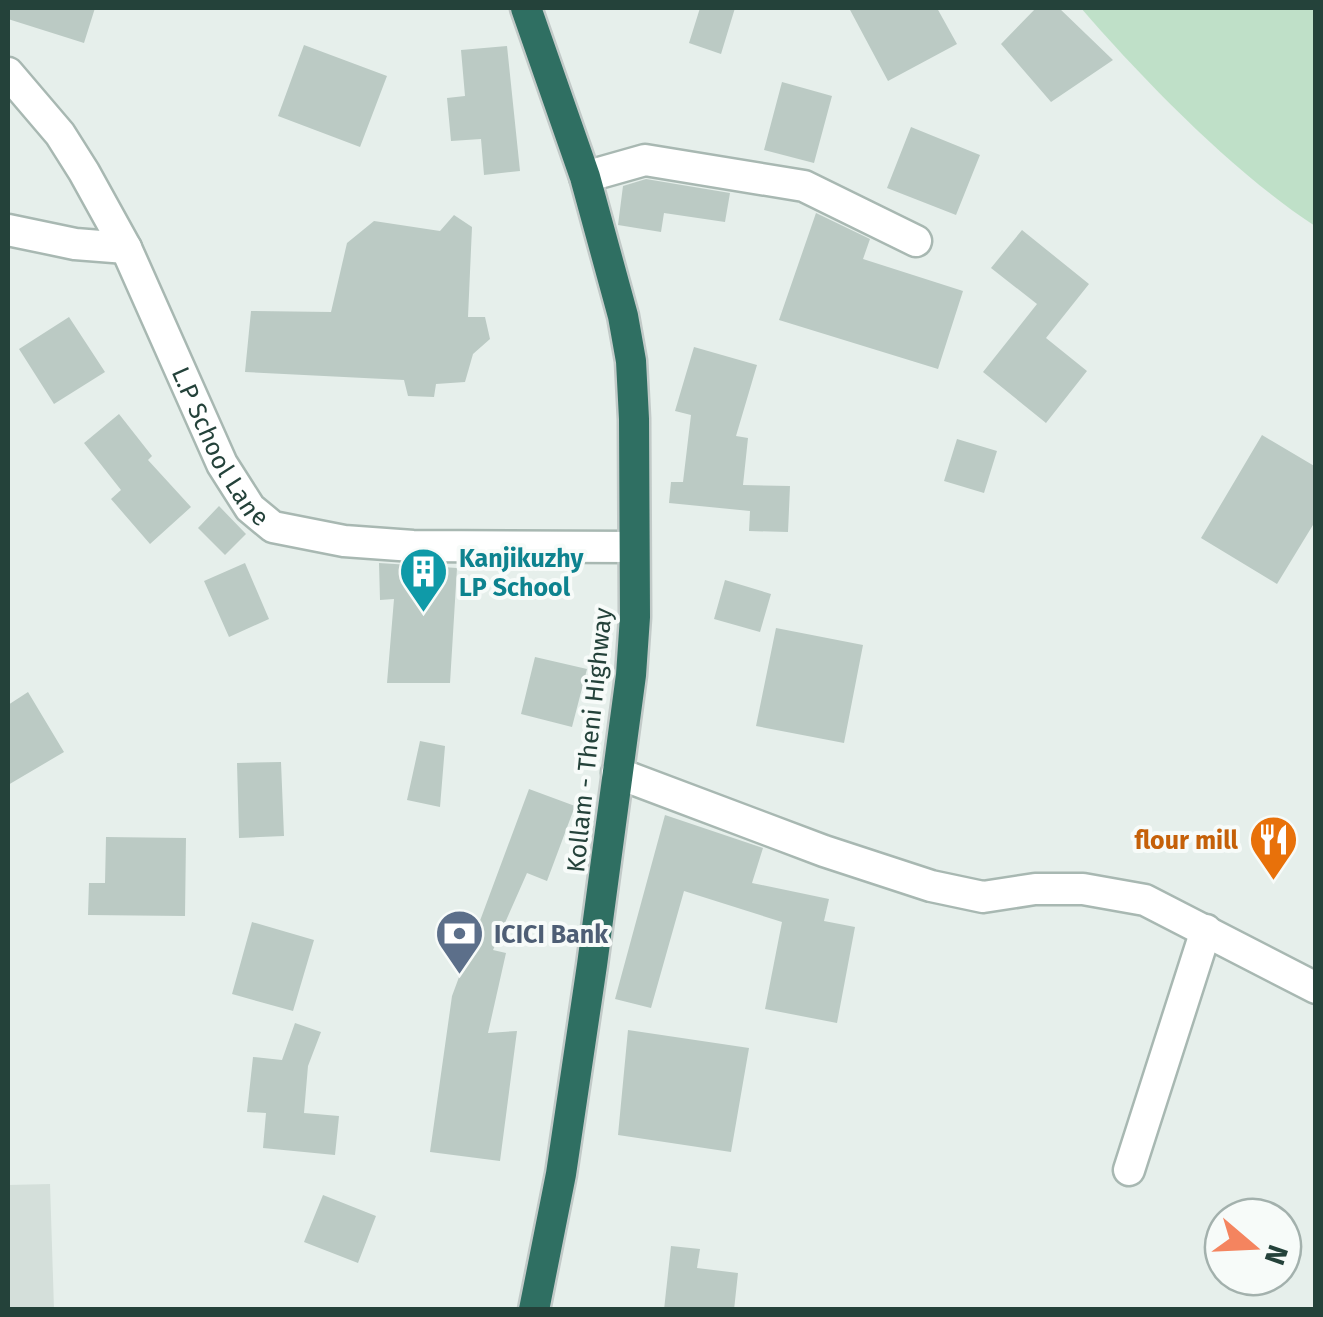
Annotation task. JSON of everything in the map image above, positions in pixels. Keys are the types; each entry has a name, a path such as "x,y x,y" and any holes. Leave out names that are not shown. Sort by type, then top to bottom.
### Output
{"highway":[{"name":"Kollam - Theni Highway","path":"526,8 585,177 620,302 634,419 636,618 561,1174 534,1310"}],"street":[{"name":"L.P School Lane","path":"8,73 60,134 126,248 222,464 250,508 273,527 344,541 413,546 634,546"},
{"path":"585,177 644,160 804,186 916,241"},
{"path":"8,230 75,244 126,248"},
{"path":"617,773 824,851 931,886 983,896 1035,889 1098,892 1145,900 1316,988"},
{"path":"1129,1170 1206,930"}],"shaded area":[{"path":"50,1184 54,1309 8,1309 8,1185"}],"green space":[{"path":"1081,8 1315,8 1315,226 1254,180 1192,125"}],"building":[{"path":"8,8 95,8 84,43 8,19"},
{"path":"700,8 735,8 721,54 689,43"},
{"path":"849,8 937,8 957,44 888,81"},
{"path":"1036,8 1059,8 1113,60 1051,102 1001,44"},
{"path":"304,45 387,76 360,147 278,116"},
{"path":"507,46 520,171 484,175 481,139 451,141 447,98 465,96 461,50"},
{"path":"782,82 832,96 814,163 764,150"},
{"path":"911,127 980,155 956,215 887,188"},
{"path":"646,179 730,193 725,222 664,213 661,232 618,225 623,186"},
{"path":"816,213 870,239 863,259 963,291 938,369 779,320"},
{"path":"454,215 472,227 468,317 485,317 490,339 473,354 465,382 436,384 434,397 408,396 404,380 245,372 251,311 331,312 347,243 374,221 440,231"},
{"path":"1022,230 1089,284 1046,338 1087,371 1046,423 983,372 1037,304 991,268"},
{"path":"69,317 105,372 54,404 19,349"},
{"path":"694,347 757,365 736,436 748,438 743,485 790,486 788,532 749,531 750,511 669,503 671,482 683,482 691,415 675,411"},
{"path":"119,414 152,456 148,460 191,507 150,544 111,499 121,490 84,443"},
{"path":"1262,435 1316,467 1316,520 1277,584 1201,538"},
{"path":"957,439 997,451 984,493 944,481"},
{"path":"219,506 246,534 225,555 198,528"},
{"path":"245,563 269,619 229,637 204,581"},
{"name":"Kanjikuzhy LP School","path":"379,563 457,568 450,683 387,683 394,599 380,600"},
{"path":"725,580 771,594 760,632 714,619"},
{"path":"776,628 863,645 844,743 756,726"},
{"path":"535,657 587,669 572,727 521,714"},
{"path":"28,692 64,752 8,785 8,705"},
{"path":"420,741 445,746 440,807 407,800"},
{"path":"281,762 284,836 239,838 237,763"},
{"path":"529,789 575,806 547,881 527,873 493,950 506,953 488,1033 517,1031 500,1161 430,1152 452,996"},
{"path":"665,815 763,848 752,883 829,899 824,921 855,927 837,1023 765,1009 782,922 684,891 651,1008 615,999"},
{"path":"106,837 186,838 185,916 88,915 89,883 105,883"},
{"path":"252,922 314,940 293,1011 232,994"},
{"path":"295,1023 321,1032 308,1066 304,1113 339,1116 335,1155 263,1148 266,1113 247,1112 253,1057 282,1060"},
{"path":"628,1030 749,1048 731,1152 618,1135"},
{"path":"323,1195 376,1216 358,1263 304,1242"},
{"path":"671,1246 700,1249 697,1268 738,1273 734,1310 664,1310"}],"place":[{"name":"Kanjikuzhy LP School","path":"424,614"},
{"name":"flour mill","path":"1273,882"},
{"name":"ICICI Bank","path":"459,976"}]}
